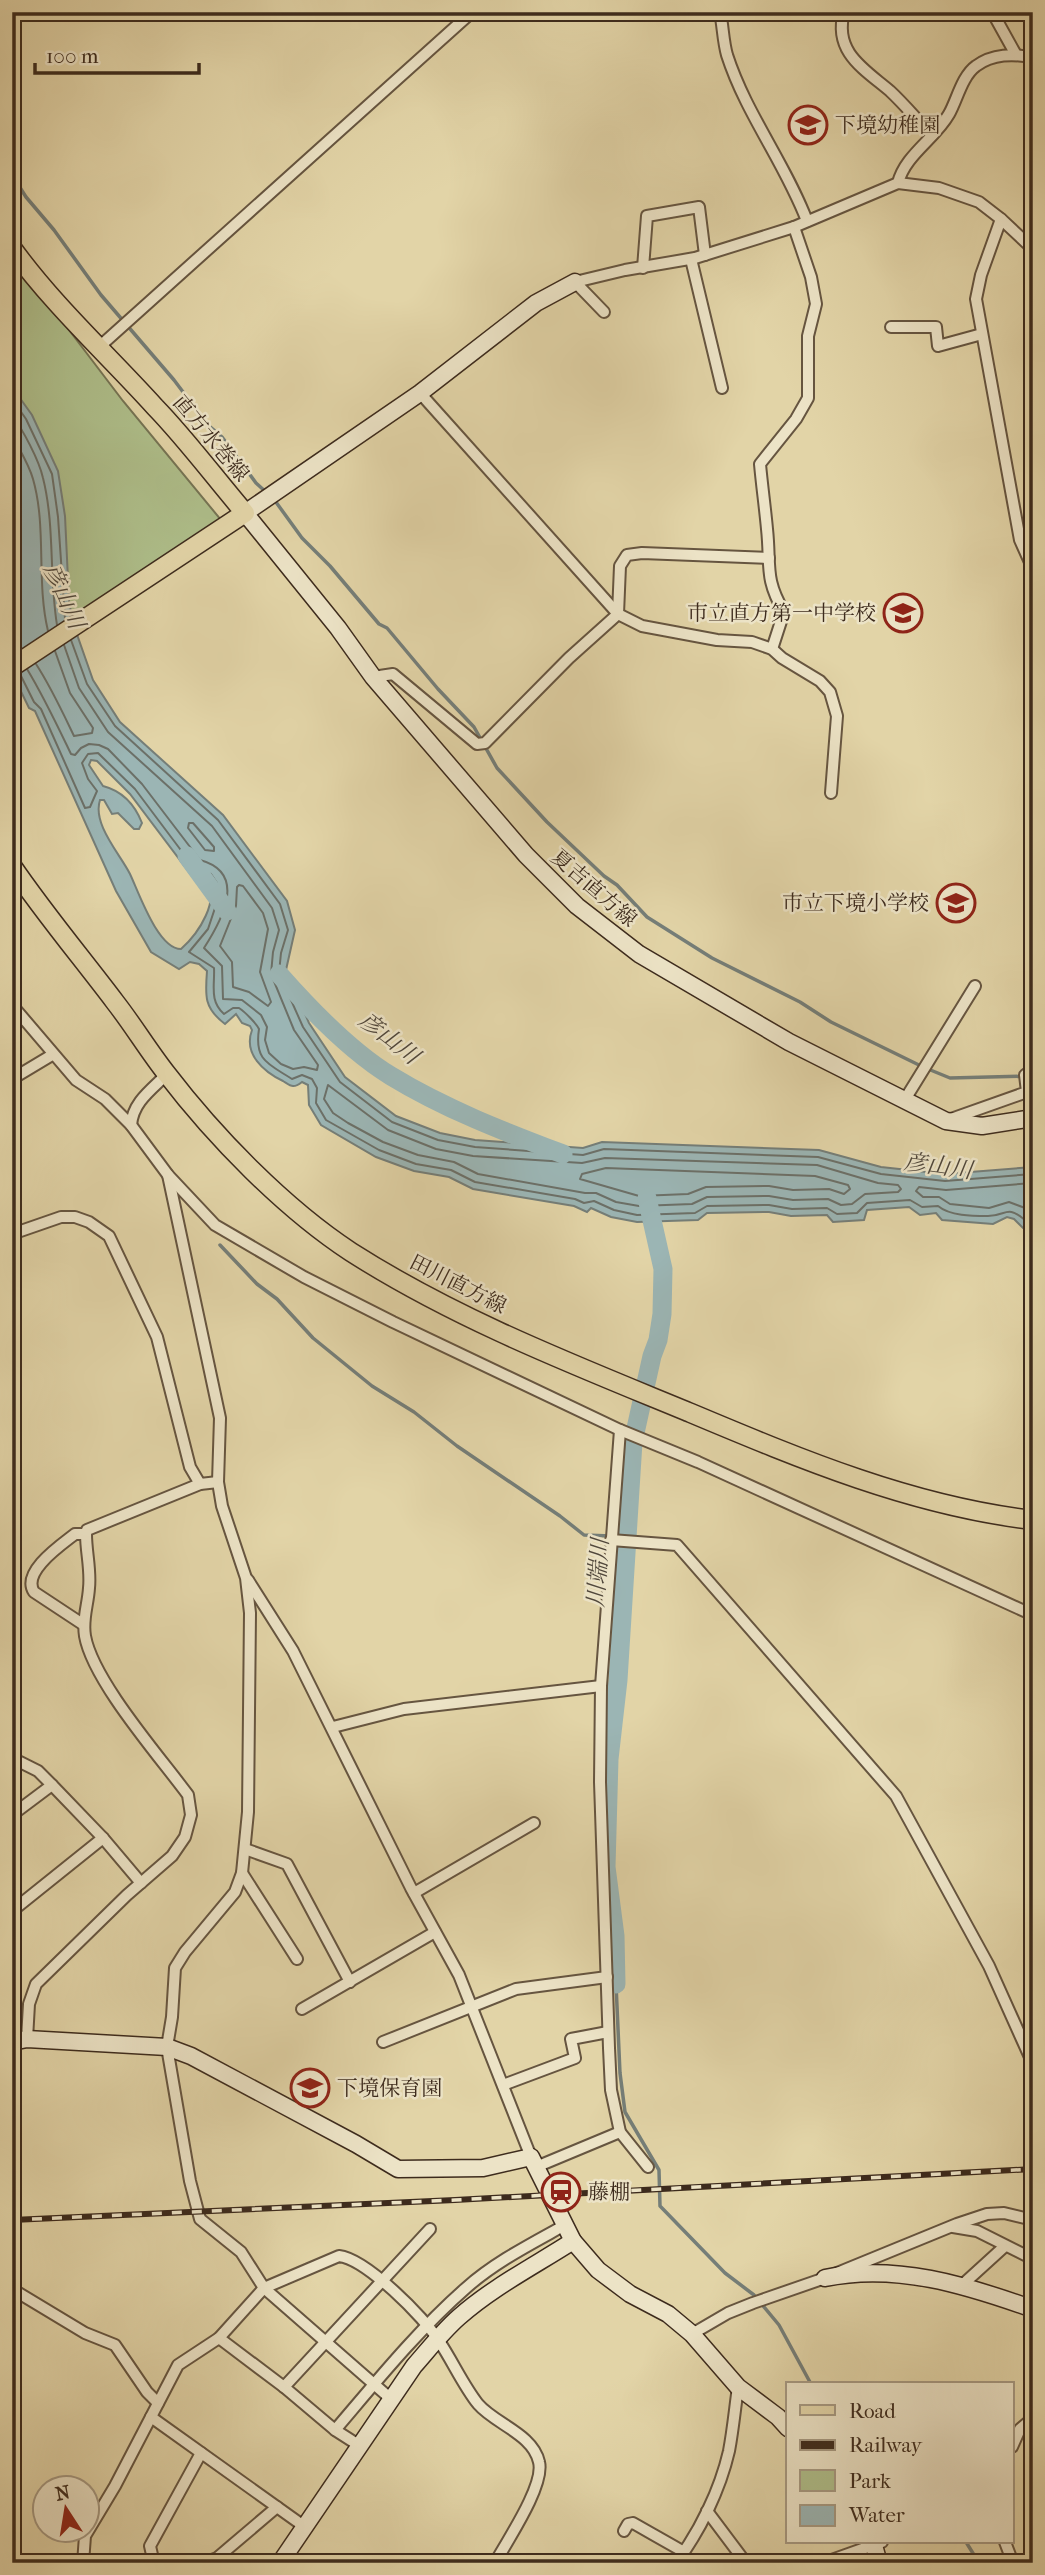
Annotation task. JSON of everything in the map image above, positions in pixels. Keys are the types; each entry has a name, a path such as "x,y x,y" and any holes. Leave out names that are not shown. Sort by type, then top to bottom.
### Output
{"main road":[{"name":"直方水巻線","path":"12,248 98,348 156,408 237,518"},
{"path":"12,667 237,518"},
{"name":"田川直方線","path":"12,866 167,1074 217,1134 286,1202 349,1251 429,1297 544,1353 770,1447 862,1481 938,1503 1033,1520"}],"street":[{"path":"98,348 472,12"},
{"path":"719,12 726,53 745,100 776,153 807,221"},
{"path":"844,12 840,27 843,40 857,64 892,93 932,135"},
{"path":"987,12 995,17 1015,53"},
{"path":"898,183 901,170 948,117 968,74 976,65 1015,53 1033,58"},
{"path":"237,518 420,393 536,303 575,282 705,255 794,227 898,183 939,188 979,202 1033,249"},
{"path":"643,268 648,216 699,207 705,255"},
{"path":"1001,219 975,299 1020,540 1033,569"},
{"path":"772,649 784,612 773,593 768,569 760,464 796,419 808,398 808,336 816,304 811,277 794,227"},
{"path":"1021,238 1033,233"},
{"path":"691,259 722,388"},
{"path":"575,282 604,312"},
{"path":"891,327 936,327 938,346 982,334"},
{"path":"420,393 618,614 642,626 717,640 752,642 772,649 820,681 830,692 837,716 831,793"},
{"name":"夏吉直方線","path":"237,518 338,628 373,677 526,855 577,906 639,954 789,1041 946,1121 982,1126 1033,1118"},
{"path":"373,677 393,674 477,744 485,743 491,740 569,658 618,614 620,566 627,555 642,553 769,558"},
{"path":"904,1101 975,986"},
{"path":"12,1004 52,1055 76,1080 105,1099 131,1125 168,1175 215,1225 304,1277 620,1430 698,1462 1033,1615"},
{"path":"12,1079 52,1055"},
{"path":"946,1121 1027,1092 1025,1074 1033,1069"},
{"path":"131,1125 132,1114 138,1102 167,1074"},
{"path":"168,1175 220,1418 218,1482 222,1506 246,1578 250,1613 248,1812 242,1874 235,1892 175,1968 167,2047 190,2181 200,2219 241,2252 264,2288 391,2399"},
{"path":"12,1234 61,1217 75,1217 89,1222 109,1236 157,1337 190,1467 200,1484"},
{"path":"620,1430 601,1686 600,1782 608,2032 611,2090 620,2132 648,2168"},
{"path":"218,1482 200,1484 87,1530 89,1587 84,1625 92,1657 111,1691 188,1795 191,1815 185,1837 172,1856 36,1984 19,2041 167,2047 191,2056 398,2169 483,2168 534,2162 620,2132"},
{"path":"84,1625 34,1592 30,1586 34,1571 58,1548 75,1534 86,1534"},
{"path":"611,1540 677,1545 896,1796 989,1966 1033,2064"},
{"path":"246,1578 293,1651 414,1893 459,1975 534,2162 573,2241 598,2270 630,2294 668,2314 691,2334 738,2387 786,2426"},
{"path":"333,1727 404,1709 601,1686"},
{"path":"12,1758 38,1771 103,1838 141,1883"},
{"path":"12,1815 52,1785"},
{"path":"414,1893 534,1823"},
{"path":"12,1911 103,1838"},
{"path":"244,1849 287,1864 349,1982"},
{"path":"242,1874 297,1959"},
{"path":"302,2009 435,1932"},
{"path":"383,2042 516,1989 607,1977"},
{"path":"503,2085 575,2058 571,2039 608,2032"},
{"path":"691,2334 728,2313 987,2214 1004,2213 1033,2220"},
{"path":"281,2563 414,2366 433,2332 465,2288 500,2262 565,2225"},
{"path":"950,2227 977,2231 1033,2259"},
{"path":"284,2387 430,2229"},
{"path":"335,2430 374,2384 433,2332 573,2241"},
{"path":"960,2287 1005,2246"},
{"path":"83,2563 85,2536 178,2365 219,2338 264,2288 339,2256 349,2257 406,2302 433,2332 469,2393 484,2411 521,2437 539,2459 541,2471 534,2490 495,2563"},
{"path":"825,2278 852,2272 893,2272 960,2287 1033,2309"},
{"path":"12,2289 85,2333 116,2345 147,2392 158,2403"},
{"path":"219,2338 335,2430 360,2446"},
{"path":"676,2563 707,2511 728,2453 738,2387"},
{"path":"151,2417 305,2527"},
{"path":"1014,2442 1020,2429 1033,2418"},
{"path":"156,2563 149,2546 201,2453"},
{"path":"203,2563 217,2558 277,2507"},
{"path":"707,2511 746,2563"},
{"path":"624,2531 628,2524 633,2523 684,2552"},
{"path":"823,2563 874,2544"},
{"path":"877,2544 879,2563"},
{"path":"1006,2544 1013,2563"}],"green space":[{"path":"12,255 123,401 226,526 12,667"}],"water":[{"path":"12,387 32,415 58,471 65,516 69,601 73,623 93,680 120,722 223,815 287,901 295,930 286,970 309,1023 345,1077 396,1116 440,1133 475,1140 583,1148 602,1142 819,1150 881,1167 945,1174 1033,1167 1033,1226 1023,1228 1014,1219 1007,1217 993,1224 942,1220 936,1213 920,1215 909,1207 867,1210 864,1220 833,1222 827,1215 791,1216 769,1212 707,1213 698,1220 637,1222 611,1217 591,1208 587,1212 574,1206 473,1189 449,1177 414,1171 376,1157 321,1125 309,1105 308,1085 302,1082 296,1086 290,1085 262,1067 250,1047 250,1026 242,1023 236,1014 225,1024 210,1007 206,995 207,971 199,964 190,962 179,969 151,952 116,891 35,711 29,708 12,673","holes":["91,760 97,761 130,794 192,876 205,878 210,886 211,896 206,916 181,949 173,947 157,930 130,874 103,829 100,800 104,800 112,814 118,813 134,829 139,829 142,823 127,800 116,791 103,786 89,765"]}],"waterway":[{"path":"12,175 101,295 267,493"},
{"path":"273,498 302,538 330,566 379,624 387,628 474,727 497,768 547,822 617,885 647,917 712,958 800,1002 831,1022 921,1066"},
{"name":"彦山川","path":"187,856 227,911"},
{"name":"彦山川","path":"279,974 347,1043 391,1076 454,1109 563,1154"},
{"path":"928,1069 950,1078 1033,1076"},
{"name":"川端川","path":"616,1984 615,1936 606,1867 609,1759 618,1680 633,1442 662,1314 663,1269 647,1198"},
{"path":"220,1245 257,1284 277,1299 313,1338 372,1386 414,1412 457,1446 584,1535 611,1536"},
{"path":"616,1984 620,2073 625,2112 659,2170 660,2206 725,2273 754,2295 779,2325 810,2382"},
{"path":"967,2544 979,2563"}],"railway":[{"path":"12,2220 455,2200 1033,2169"}],"place":[{"name":"下境幼稚園","path":"808,125"},
{"name":"市立直方第一中学校","path":"903,613"},
{"name":"市立下境小学校","path":"956,903"},
{"name":"下境保育園","path":"310,2088"},
{"name":"藤棚","path":"561,2192"}]}
